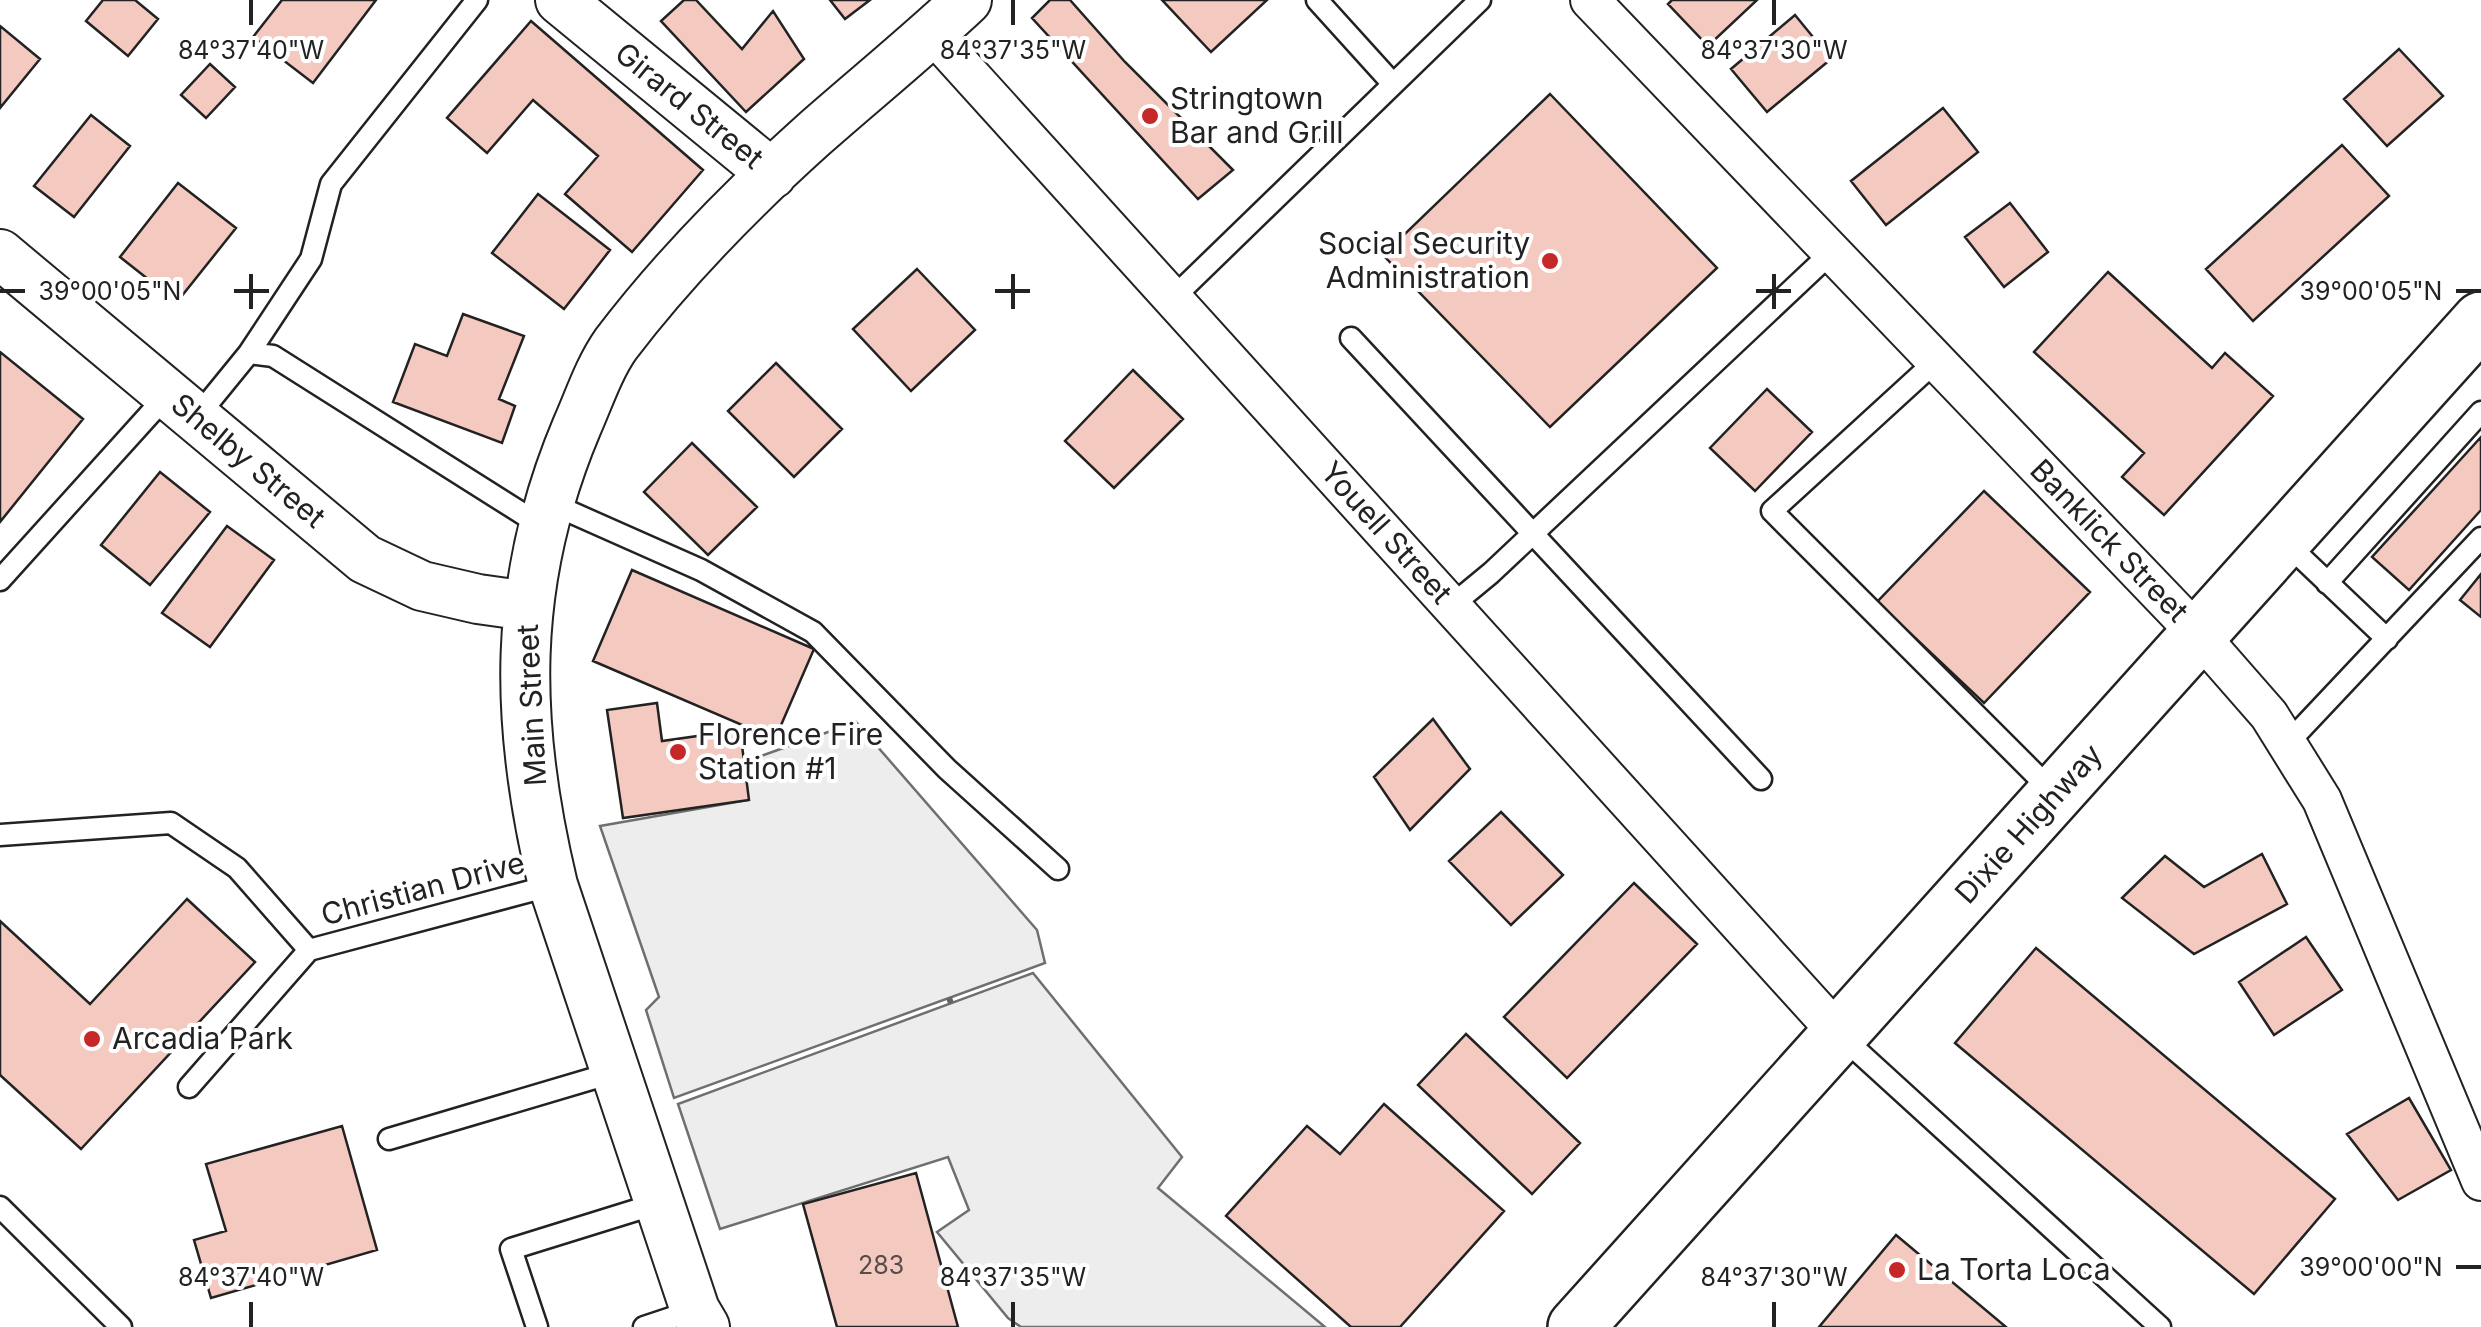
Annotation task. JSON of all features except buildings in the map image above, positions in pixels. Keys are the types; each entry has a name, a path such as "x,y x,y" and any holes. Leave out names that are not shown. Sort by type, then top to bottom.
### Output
{"main road":[{"name":"Dixie Highway","path":"1593,1321 1839,1034 2480,326"}],"street":[{"name":"Girard Street","path":"560,0 772,174"},
{"name":"Main Street","path":"697,1321 553,885 542,841 526,710 524,650 545,514 558,470 614,347 686,262 772,174 966,0"},
{"name":"Banklick Street","path":"1590,0 2199,634 2269,715 2322,800 2481,1181"},
{"name":"Youell Street","path":"932,32 1839,1034"},
{"name":"Shelby Street","path":"0,254 365,559 422,586 478,600 528,606"}],"lane":[{"path":"0,580 182,406 249,353 311,260 331,184 477,0"},
{"path":"1317,0 1394,84"},
{"path":"1172,298 1480,0"},
{"path":"1451,606 1534,533 1832,252"},
{"path":"1351,338 1761,778"},
{"path":"249,353 272,356 545,514 701,570 813,632 947,770 1058,869"},
{"path":"1936,360 1772,511 2055,795"},
{"path":"2327,582 2408,505 2457,450 2481,412"},
{"path":"2288,744 2387,640 2455,552 2481,538"},
{"path":"2284,540 2387,640"},
{"path":"0,835 171,823 238,868 309,950 189,1087"},
{"name":"Christian Drive","path":"309,950 553,885"},
{"path":"1839,1034 2160,1327"},
{"path":"389,1139 615,1072"},
{"path":"537,1327 511,1249 659,1203"},
{"path":"0,1207 122,1327"},
{"path":"644,1327 697,1321"}],"shaded area":[{"path":"856,722 1037,930 1045,963 674,1098 646,1010 659,997 600,826 748,800 744,762"},
{"path":"1033,973 1182,1157 1158,1188 1325,1327 1021,1327 1008,1318 937,1232 969,1210 948,1157 720,1229 678,1104"}],"place":[{"name":"Stringtown Bar and Grill","path":"1150,116"},
{"name":"Social Security Administration","path":"1550,261"},
{"name":"Florence Fire Station #1","path":"678,752"},
{"name":"Arcadia Park","path":"92,1039"},
{"name":"La Torta Loca","path":"1897,1270"}]}
